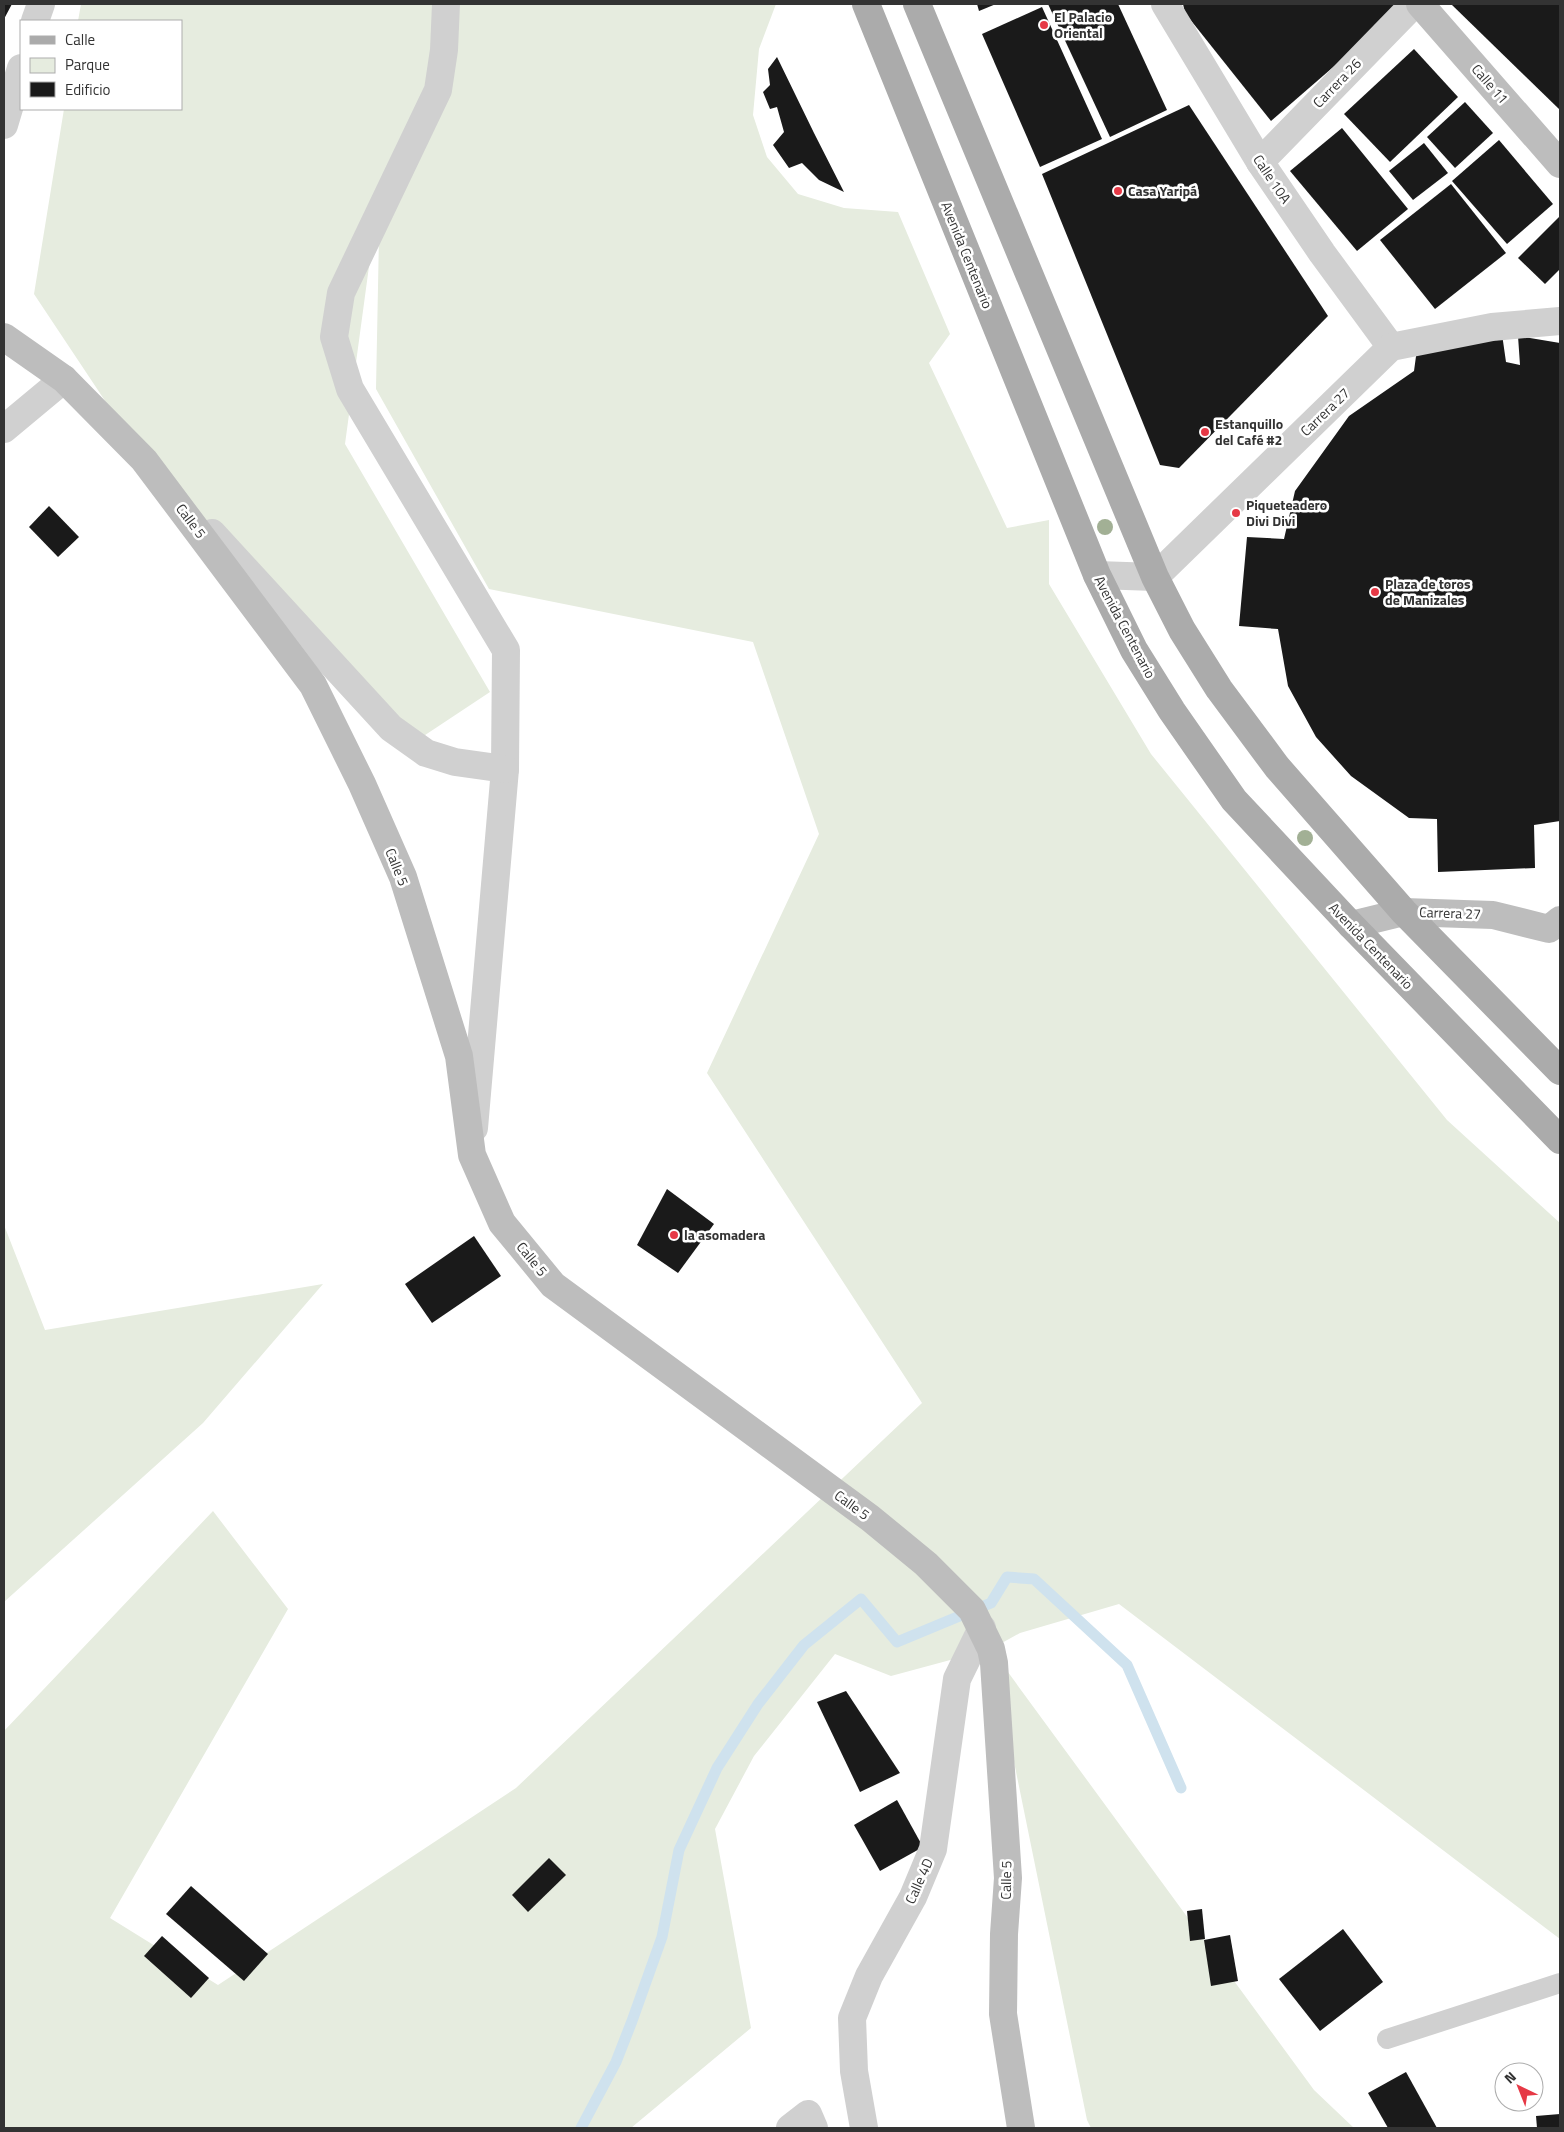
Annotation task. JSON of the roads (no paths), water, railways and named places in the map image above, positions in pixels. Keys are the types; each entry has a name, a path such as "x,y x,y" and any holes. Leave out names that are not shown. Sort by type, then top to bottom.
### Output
{"main road":[{"name":"Avenida Centenario","path":"866,4 1097,575 1134,650 1202,756 1234,800 1351,925 1560,1140"},
{"path":"916,4 1155,577 1182,630 1219,689 1277,767 1404,912 1560,1071"}],"street":[{"path":"36,20 41,4"},
{"path":"446,4 444,50 438,90 342,293 334,337 350,389 506,650 505,769 472,1155"},
{"name":"Calle 10A","path":"1165,4 1260,162 1322,253 1391,347"},
{"name":"Carrera 26","path":"1260,162 1414,4"},
{"name":"Calle 11","path":"1420,4 1560,164"},
{"path":"4,125 20,71"},
{"path":"1391,347 1492,327 1560,321"},
{"name":"Calle 5","path":"4,337 64,379 144,460 314,685 362,784 402,877 459,1056 472,1155 502,1223 553,1285 870,1518 926,1564 972,1610 982,1628 994,1663 1008,1878 1004,1934 1003,2014 1021,2128"},
{"name":"Carrera 27","path":"1155,577 1391,347"},
{"path":"4,429 64,379"},
{"path":"144,460 391,728 426,753 455,762 505,769"},
{"path":"1097,575 1155,577"},
{"name":"Carrera 27","path":"1351,925 1404,912 1493,915 1557,929"},
{"name":"Calle 4D","path":"864,2128 854,2071 852,2018 869,1976 913,1897 933,1849 957,1679 982,1628"}],"lane":[{"path":"1387,2039 1560,1983"}],"waterway":[{"path":"581,2128 616,2062 632,2021 662,1937 679,1850 717,1768 758,1704 804,1645 861,1599 897,1642 991,1603 1007,1577 1034,1579 1127,1665 1181,1788"}],"place":[{"name":"El Palacio Oriental","path":"1044,25"},
{"name":"Casa Yaripá","path":"1118,191"},
{"name":"Estanquillo del Café #2","path":"1205,432"},
{"name":"Piqueteadero Divi Divi","path":"1236,513"},
{"name":"Plaza de toros de Manizales","path":"1375,592"},
{"name":"la asomadera","path":"674,1235"}]}
